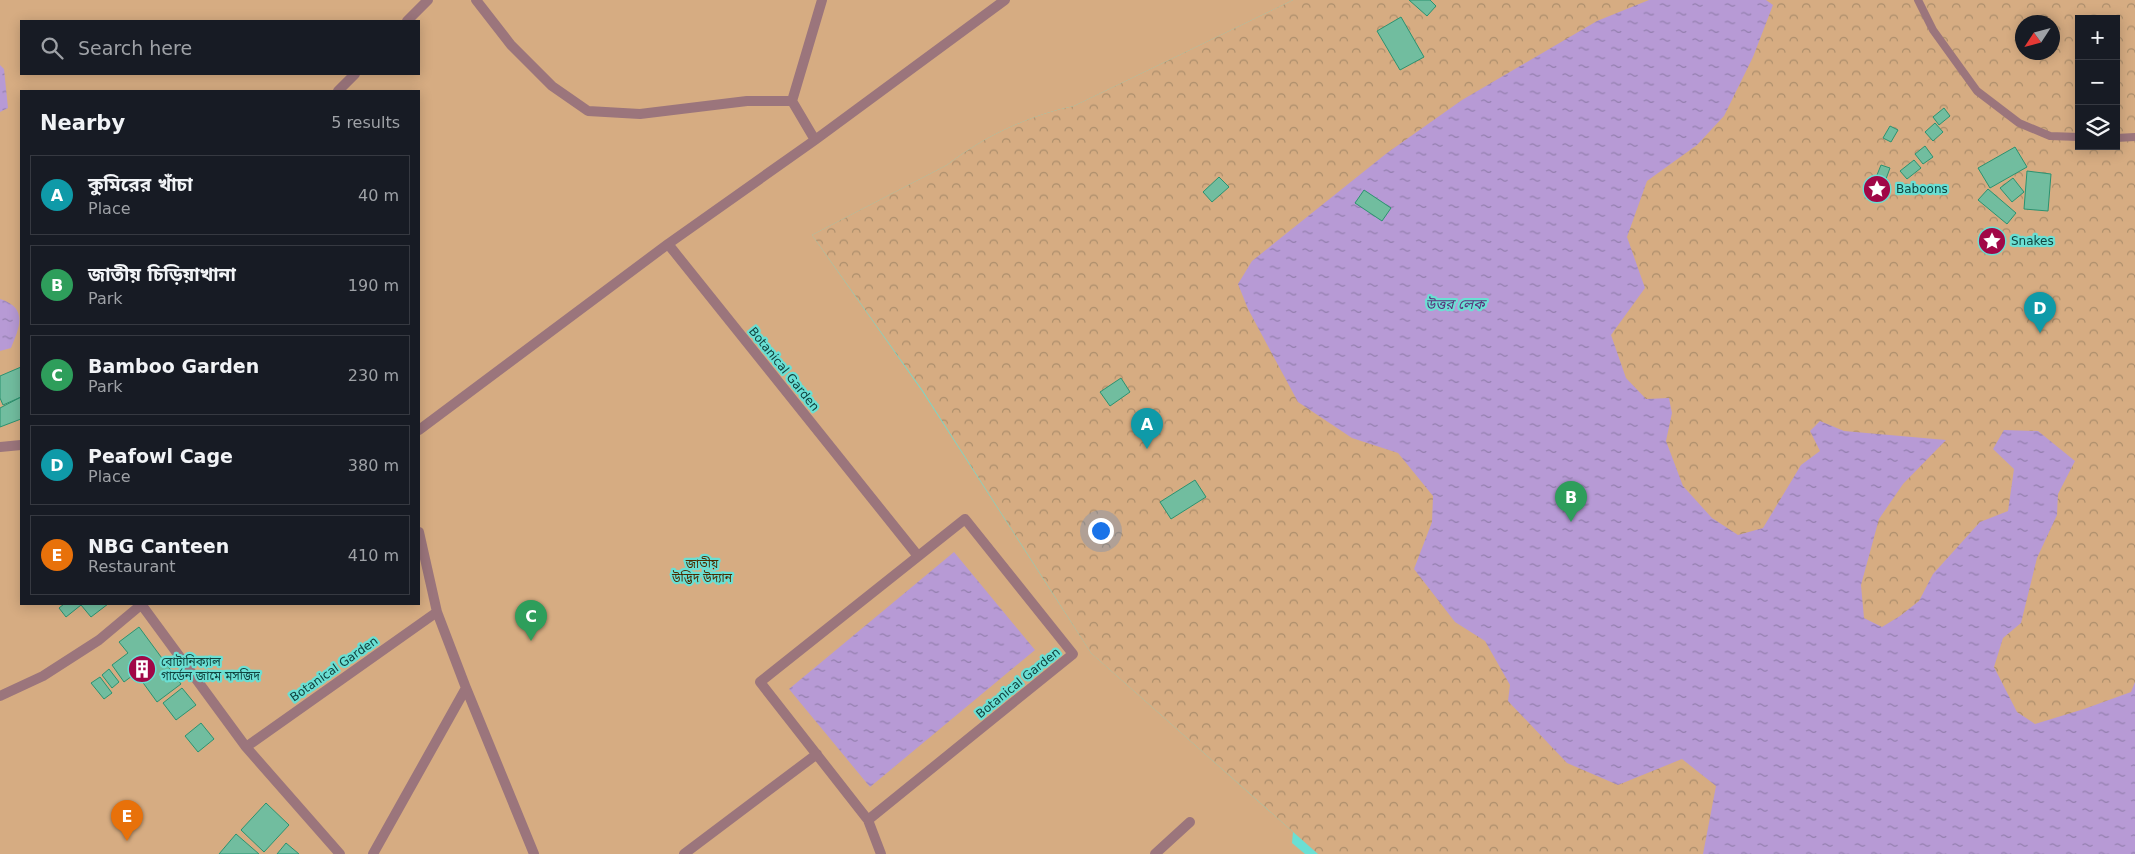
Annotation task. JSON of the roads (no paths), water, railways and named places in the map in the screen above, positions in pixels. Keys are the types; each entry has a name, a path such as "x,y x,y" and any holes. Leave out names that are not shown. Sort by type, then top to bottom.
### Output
{"street":[{"path":"408,20 428,0"},
{"path":"476,0 511,46 552,86 588,111 640,114 747,101 792,101"},
{"path":"815,140 792,101 822,0"},
{"path":"420,429 668,244 815,140 1006,0"},
{"path":"339,90 354,75"},
{"name":"Botanical Garden","path":"668,244 918,556"},
{"path":"0,447 20,445"},
{"name":"Botanical Garden","path":"817,754 760,682 965,520 1073,654 868,820"},
{"path":"420,536 437,612 534,854"},
{"path":"0,696 43,676 99,640 141,605"},
{"path":"143,605 246,747 340,854"},
{"name":"Botanical Garden","path":"246,747 437,612"},
{"path":"373,854 466,688"},
{"path":"684,854 817,754 868,820 881,854"},
{"path":"1155,854 1190,822"}],"lane":[{"path":"1918,0 1933,30 1977,91 2019,123 2050,136 2075,137"},
{"path":"2120,138 2135,137"}],"water":[{"name":"উত্তর লেক","path":"1649,0 1766,0 1773,5 1753,57 1724,116 1697,145 1647,181 1627,237 1645,288 1611,335 1626,378 1646,399 1669,398 1672,413 1666,441 1683,486 1712,518 1738,535 1763,528 1801,465 1820,451 1810,431 1820,421 1844,431 1946,440 1903,484 1879,519 1861,585 1864,618 1882,627 1919,601 1933,574 1980,522 2008,511 2014,469 1993,449 2004,430 2038,431 2075,461 2058,494 2057,515 2037,558 2021,623 2003,638 1994,667 2017,712 2035,724 2131,692 2135,682 2135,854 1703,854 1716,786 1682,759 1618,785 1567,763 1508,701 1510,685 1485,641 1455,622 1414,569 1432,522 1433,496 1398,453 1352,438 1298,402 1248,309 1238,284 1252,261 1387,153 1462,100 1597,21"},
{"path":"0,65 4,69 8,108 0,112"},
{"path":"0,299 15,308 18,313 19,326 11,348 0,351"},
{"path":"954,552 1035,650 870,787 789,689"}],"place":[{"name":"Baboons","path":"1877,189"},
{"name":"Snakes","path":"1992,241"},
{"name":"Peafowl Cage","path":"2040,333"},
{"name":"কুমিরের খাঁচা","path":"1147,449"},
{"name":"জাতীয় চিড়িয়াখানা","path":"1571,522"},
{"name":"Bamboo Garden","path":"531,641"},
{"name":"বোটানিক্যাল গার্ডেন জামে মসজিদ","path":"142,669"},
{"name":"NBG Canteen","path":"127,841"}],"park label":[{"name":"জাতীয় উদ্ভিদ উদ্যান","path":"702,571"}]}
